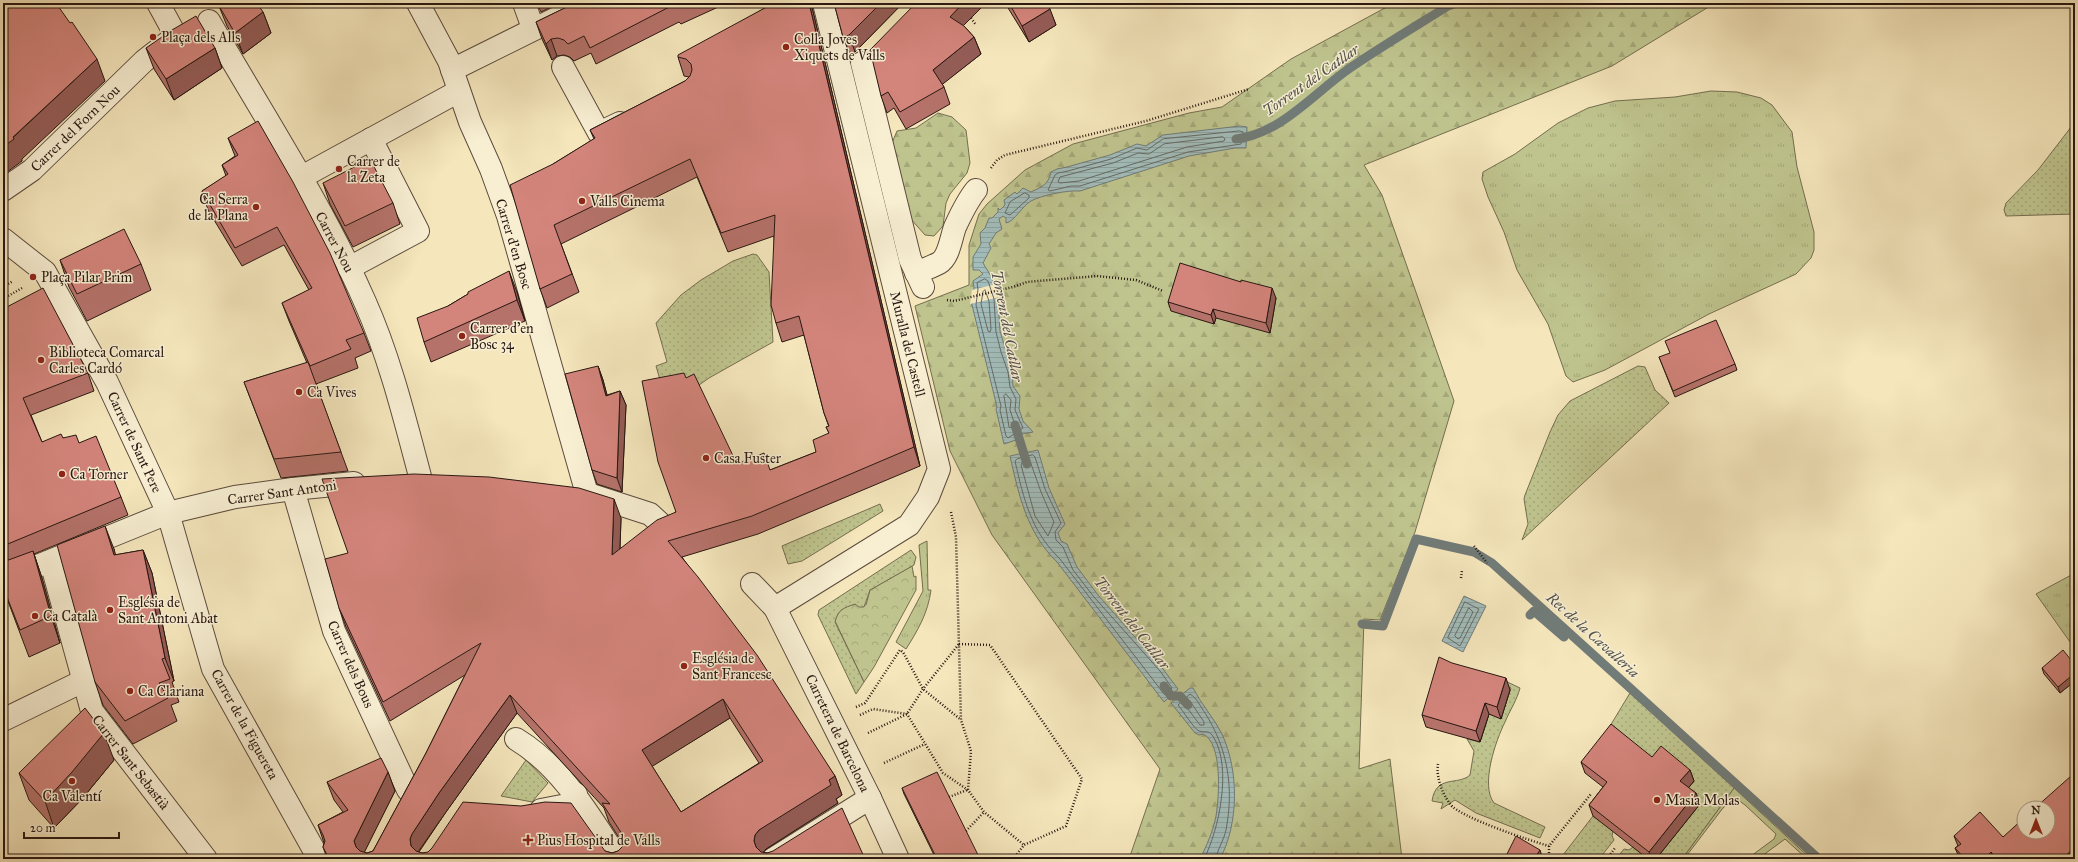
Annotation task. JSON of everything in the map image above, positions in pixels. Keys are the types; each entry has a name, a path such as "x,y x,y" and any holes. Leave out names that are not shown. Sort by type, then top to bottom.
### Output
{"street":[{"path":"158,3 176,36 229,11"},
{"name":"Carrer d'en Bosc","path":"418,3 452,70 508,216 587,494"},
{"path":"524,3 541,28"},
{"path":"452,70 541,28 586,3"},
{"name":"Muralla del Castell","path":"775,608 909,525 928,497 939,469 824,3"},
{"name":"Carrer Nou","path":"209,21 300,178 349,268 365,302 399,394 421,480"},
{"name":"Carrer del Forn Nou","path":"3,190 32,170 144,61 176,36"},
{"path":"840,71 862,63 878,47"},
{"path":"862,63 872,92 910,259 920,280 946,256 960,217 969,198 976,190"},
{"path":"563,67 599,133 640,112"},
{"path":"300,178 459,91"},
{"path":"848,99 872,92"},
{"path":"349,268 418,231 371,139"},
{"name":"Carrer de Sant Pere","path":"3,239 45,272 50,280 107,382 168,513"},
{"path":"398,481 444,481"},
{"name":"Carrer Sant Antoni","path":"3,580 51,562 168,513 235,498 292,488 375,482"},
{"name":"Carrer dels Bous","path":"292,488 334,632 408,790"},
{"path":"565,491 587,494 650,514 663,526"},
{"name":"Carrer de la Figuereta","path":"168,513 213,669 319,859"},
{"name":"Carrer Sant Sebastià","path":"51,562 92,711 206,859"},
{"name":"Carretera de Barcelona","path":"752,584 775,608 870,798 898,859"},
{"path":"3,720 83,681"},
{"path":"516,739 529,748 576,794 618,859"},
{"path":"399,809 419,770"},
{"path":"521,812 567,805 576,794"},
{"path":"773,859 870,798"}],"path":[{"path":"971,18 976,25"},
{"path":"976,190 997,160 1005,155 1146,121 1248,89"},
{"path":"957,300 1013,287 1027,282 1097,276 1136,280 1163,291"},
{"path":"3,287 17,279"},
{"path":"3,299 23,288"},
{"path":"3,303 7,308"},
{"path":"3,311 14,306"},
{"path":"954,524 956,537 961,720 971,751 968,790"},
{"path":"1474,546 1487,563"},
{"path":"1461,578 1462,570"},
{"path":"871,732 907,714 923,689 959,644"},
{"path":"959,644 990,645 1082,779 1066,826 1024,845 1013,859"},
{"path":"860,705 865,703 900,650 903,652 923,689 961,720"},
{"path":"864,713 873,709 907,714"},
{"path":"907,714 943,773 968,790 984,812 1024,845"},
{"path":"884,763 925,744"},
{"path":"1438,764 1436,775 1450,804 1465,816 1549,846"},
{"path":"939,775 943,773"},
{"path":"949,797 968,790"},
{"path":"1549,859 1549,846 1591,794"},
{"path":"966,831 984,812"},
{"path":"1607,859 1615,848"}],"green space":[{"path":"1394,3 1715,3 1612,66 1364,165 1382,195 1454,401 1415,532 1380,620 1364,619 1359,769 1390,759 1402,859 1129,859 1160,769 992,535 950,451 915,306 969,285 969,245 979,214 987,204 1025,170 1073,144 1189,113 1222,107 1291,59"},
{"path":"1711,91 1737,92 1761,98 1772,105 1792,132 1797,167 1814,232 1814,250 1811,258 1796,274 1709,314 1605,370 1573,382 1566,376 1548,324 1517,270 1504,232 1488,197 1482,179 1483,172 1515,154 1558,123 1588,108 1615,101 1675,97"},
{"path":"938,113 952,117 966,130 970,163 967,173 950,194 946,203 943,226 934,236 925,235 909,217 892,143 897,131 916,128"},
{"path":"2075,122 2075,214 2006,216 2004,210 2006,203 2038,170"},
{"path":"753,254 757,255 769,272 773,342 709,378 668,407 656,366 667,362 656,323 681,295 701,280 733,261"},
{"path":"1638,366 1645,367 1655,390 1669,403 1522,540 1528,524 1524,499 1525,495 1558,415 1570,401"},
{"path":"880,504 883,511 802,561 788,564 782,546"},
{"path":"927,541 928,590 931,590 930,598 922,621 906,649 896,642 923,591 919,545"},
{"path":"911,550 916,557 914,565 870,590 864,607 859,607 855,604 842,610 836,618 835,622 864,682 856,694 818,615 819,610"},
{"path":"912,566 914,577 916,576 916,590 874,667 864,682 835,621 837,616 839,612 851,605 866,605 870,590"},
{"path":"2075,573 2075,649 2036,594"},
{"path":"1503,680 1520,688 1501,730 1494,751 1489,774 1490,795 1494,803 1545,827 1540,838 1476,813 1455,800 1441,809 1443,803 1432,801 1434,793 1438,787 1470,775 1474,751 1467,739 1480,742 1489,714 1501,718 1511,688 1501,685"},
{"path":"1630,693 1734,788 1682,859 1656,859 1685,792 1694,781 1656,769 1604,736"},
{"path":"526,760 548,783 532,802 501,796"},
{"path":"1734,788 1811,859 1807,859 1785,839 1758,859 1747,859 1774,839 1776,834 1745,805 1738,800 1732,800 1723,808 1684,859 1682,859"},
{"path":"1593,816 1613,831 1612,836 1614,840 1599,859 1563,859 1563,855"},
{"path":"1633,847 1648,859 1616,859 1624,849 1629,850"}],"water":[{"path":"1240,126 1247,127 1246,148 1235,148 1189,156 1080,191 1062,192 1048,195 1028,203 1009,222 1006,223 1006,218 1003,216 999,219 1002,229 996,233 989,244 991,248 983,263 992,278 998,299 1000,331 1012,371 1013,386 1020,396 1019,409 1023,421 1033,432 1017,435 1016,440 1004,444 996,409 997,407 972,305 974,288 973,281 983,274 979,270 973,270 973,257 981,244 980,233 985,228 989,218 992,218 998,212 998,208 1000,210 1005,205 1004,200 1015,192 1017,194 1023,188 1031,192 1039,188 1047,182 1051,172 1057,169 1110,155 1137,144 1146,146 1163,135"},
{"path":"1038,450 1049,488 1065,524 1058,533 1061,541 1067,544 1077,567 1098,595 1163,669 1178,689 1164,702 1047,551 1031,526 1021,499 1010,456"},
{"path":"1464,596 1486,606 1463,652 1442,641"},
{"path":"1190,688 1193,688 1219,728 1228,749 1232,764 1234,797 1231,829 1220,859 1200,859 1211,833 1216,816 1218,772 1214,748 1209,739 1203,734 1199,735 1195,733 1171,703"}],"pier":[{"path":"996,284 1000,297 970,304 972,290"}],"building":[{"path":"3,3 56,3 70,23 72,22 97,59 13,137 14,139 3,147"},
{"path":"224,3 257,3 263,12 235,33 219,6"},
{"path":"575,3 684,3 674,7 673,5 590,48 584,36 568,44 564,40 558,38 551,39 546,44 536,22"},
{"path":"774,3 809,3 914,447 752,516 668,541 698,577 757,655 835,776 829,780 831,785 759,830 755,835 754,841 756,847 761,852 767,853 773,851 842,808 865,859 325,859 328,857 323,847 325,841 318,825 348,810 327,782 381,758 388,772 354,841 356,847 360,851 367,853 373,851 426,753 481,643 383,702 339,608 325,559 348,553 322,479 414,474 489,477 579,488 614,499 612,555 657,520 676,512 658,462 642,381 684,373 686,378 694,374 737,464 764,453 770,470 816,452 813,440 829,433 826,427 829,426 824,413 799,316 776,323 771,305 775,215 721,233 690,159 554,225 572,274 540,289 510,185 553,164 595,138 590,130 685,81 690,76 692,70 691,64 686,59 678,57 678,55","holes":["510,695 610,804 602,803 624,839 623,846 618,851 612,853 605,851 571,803 545,802 521,806 463,802 428,852 422,853 416,851 411,846 410,839 412,834 439,793","723,699 763,761 681,812 642,750"]},
{"path":"834,3 881,3 849,35 843,37"},
{"path":"916,3 963,3 950,17 964,26 974,37 933,70 944,87 900,112 888,92 881,96 870,50"},
{"path":"1009,3 1047,3 1050,9 1022,26"},
{"path":"196,16 215,48 166,79 146,48"},
{"path":"258,121 293,182 330,253 364,333 346,340 351,349 310,366 282,303 312,288 277,227 235,248 202,191 228,174 222,165 238,155 228,138"},
{"path":"370,159 393,203 345,226 323,183"},
{"path":"124,229 141,264 77,294 60,260"},
{"path":"1180,263 1241,282 1241,280 1272,288 1266,323 1213,309 1211,315 1168,302"},
{"path":"509,271 517,300 424,342 417,318 448,306 468,294 468,292"},
{"path":"43,288 88,373 23,398 42,442 61,434 63,438 76,435 79,443 96,436 121,497 3,546 3,309"},
{"path":"1716,320 1735,364 1673,391 1659,357 1670,353 1665,341"},
{"path":"308,362 341,452 274,459 244,382"},
{"path":"598,366 606,396 620,391 617,478 592,470 565,374"},
{"path":"105,526 114,555 143,550 165,658 162,659 170,679 159,683 168,698 125,721 95,682 57,545"},
{"path":"33,551 51,616 20,630 3,587 3,562"},
{"path":"2063,650 2075,665 2075,673 2058,687 2042,668"},
{"path":"1439,657 1452,663 1506,678 1497,707 1485,703 1476,731 1422,715"},
{"path":"85,708 104,733 72,772 45,801 19,773"},
{"name":"Masia Molas","path":"1611,724 1652,757 1661,746 1690,770 1680,781 1696,793 1649,852 1589,805 1607,782 1581,762"},
{"path":"937,772 980,859 937,859 902,788"},
{"path":"2071,776 2075,780 2075,847 2062,859 1997,859 1991,852 1984,859 1965,859 1955,848 1961,844 1954,836 1980,812 2003,837 2016,825 2016,840 2056,840 2056,800 2044,800"},
{"path":"1516,836 1540,850 1534,859 1505,858"}],"waterway":[{"name":"Torrent del Catllar","path":"1236,139 1268,129 1283,121 1350,68 1448,6 1456,3"},
{"name":"Torrent del Catllar","path":"1015,425 1027,464"},
{"name":"Rec de la Cavalleria","path":"1362,624 1383,626 1416,539 1474,552 1492,563 1819,859"},
{"path":"1530,615 1534,611 1564,637"},
{"name":"Torrent del Catllar","path":"1164,686 1171,696 1180,696 1188,705"}],"place":[{"name":"Plaça dels Alls","path":"153,37"},
{"name":"Colla Joves Xiquets de Valls","path":"786,47"},
{"name":"Carrer de la Zeta","path":"339,169"},
{"name":"Valls Cinema","path":"582,201"},
{"name":"Ca Serra de la Plana","path":"256,207"},
{"name":"Plaça Pilar Prim","path":"33,277"},
{"name":"Carrer d'en Bosc 34","path":"462,336"},
{"name":"Biblioteca Comarcal Carles Cardó","path":"41,360"},
{"name":"Ca Vives","path":"299,392"},
{"name":"Casa Fuster","path":"706,458"},
{"name":"Ca Torner","path":"62,474"},
{"name":"Església de Sant Antoni Abat","path":"110,610"},
{"name":"Ca Català","path":"35,616"},
{"name":"Església de Sant Francesc","path":"684,666"},
{"name":"Ca Clariana","path":"130,691"},
{"name":"Ca Valentí","path":"72,781"},
{"name":"Masia Molas","path":"1657,800"},
{"name":"Pius Hospital de Valls","path":"528,840"}]}
